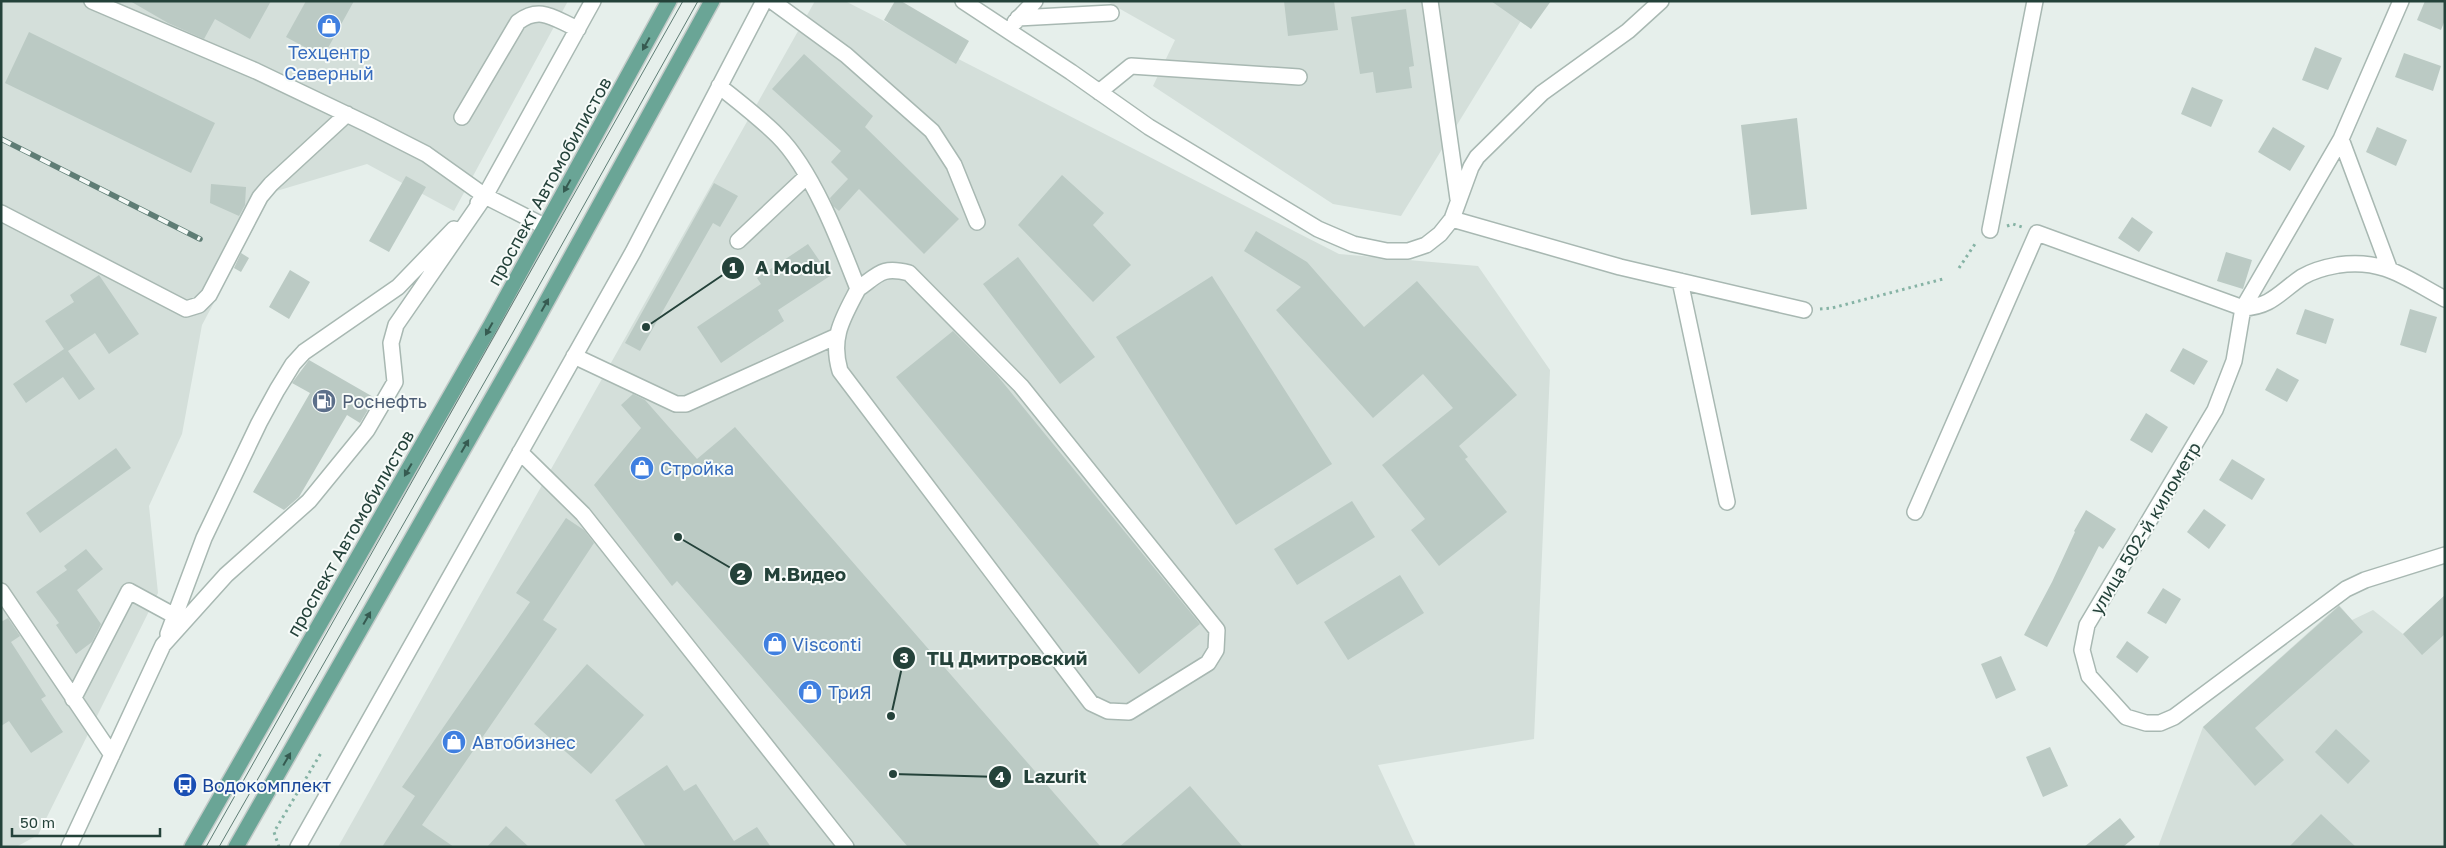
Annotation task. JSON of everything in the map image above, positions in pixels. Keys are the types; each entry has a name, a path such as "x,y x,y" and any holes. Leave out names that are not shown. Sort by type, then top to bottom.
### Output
{"main road":[{"name":"проспект Автомобилистов","path":"192,847 491,325 670,1"},
{"path":"236,847 526,339 712,1"}],"street":[{"path":"92,1 256,71 347,114 426,154 485,196 544,226"},
{"path":"163,645 226,575 308,501 367,430 392,391 395,382 391,343 396,325 485,196 593,1"},
{"path":"298,847 633,252 764,1"},
{"path":"772,1 846,55 932,131 954,165 977,222"},
{"path":"962,1 1149,127 1318,229 1353,244 1387,251 1408,251 1426,245 1440,234 1452,219 1471,167 1478,157 1535,99 1628,31 1661,1"},
{"path":"1008,31 1035,1"},
{"path":"1430,1 1458,200"},
{"path":"1990,230 2035,1"},
{"name":"улица 502-й километр","path":"2401,1 2341,139 2243,308 2234,362 2215,410 2087,625 2082,650 2089,676 2126,717 2146,723 2160,723 2174,717 2346,588 2365,580 2445,555"},
{"path":"462,117 518,22 529,14 538,12 578,29"},
{"path":"1018,18 1112,13"},
{"path":"1099,92 1131,66 1299,77"},
{"path":"719,86 779,137 806,177 830,220 858,289"},
{"path":"1,213 186,309 198,305 209,295 260,197 270,184 347,114"},
{"path":"2341,139 2389,268"},
{"path":"738,241 806,177"},
{"path":"69,847 163,645 204,538 259,423 293,364 304,352 398,287 485,196"},
{"path":"1452,219 1620,267 1804,310"},
{"path":"1914,512 2037,233 2243,308 2258,308 2272,302 2304,276 2330,266 2359,262 2389,268 2445,300"},
{"path":"893,269 909,273 1021,386 1217,630 1216,650 1208,663 1129,712 1108,711 1091,703 840,371 836,354 837,336 858,289 881,272 893,269"},
{"path":"1680,281 1727,502"},
{"path":"574,356 676,404 686,404 837,336"},
{"path":"520,452 583,514 846,847"},
{"path":"1,591 112,755"},
{"path":"73,698 129,592 175,616"}],"path":[{"path":"1804,310 1832,308 1943,278"},
{"path":"279,847 274,832 321,753"}],"shaded area":[{"path":"1,1 568,1 454,211 367,164 273,192 202,325 182,434 149,506 158,593 38,835 16,847 1,847"},
{"path":"815,1 845,1 1339,254 1478,266 1550,370 1534,739 1378,765 1416,847 338,847"},
{"path":"1106,1 1533,1 1401,216 1333,204 1153,86 1175,40"},
{"path":"2445,595 2445,847 2158,847 2203,727 2339,605 2352,620 2373,610 2403,634"}],"building":[{"path":"130,1 271,1 250,39 215,19 204,39 168,23"},
{"path":"306,1 354,1 323,57 286,37"},
{"path":"895,1 901,1 969,41 956,64 884,20"},
{"path":"1284,1 1334,1 1338,30 1288,36"},
{"path":"1491,1 1551,1 1531,29"},
{"path":"2425,1 2445,1 2445,20 2441,30 2417,20"},
{"path":"1406,9 1414,66 1409,67 1412,88 1376,93 1373,72 1360,74 1351,17"},
{"path":"29,32 215,123 191,173 5,83"},
{"path":"2315,47 2342,58 2328,90 2302,80"},
{"path":"2404,53 2441,66 2433,91 2395,77"},
{"path":"804,54 873,116 865,127 959,219 924,254 859,189 839,211 833,206 830,198 848,179 831,162 841,151 772,89"},
{"path":"2192,87 2223,100 2211,127 2181,114"},
{"path":"1797,118 1807,209 1751,215 1741,125"},
{"path":"2273,127 2305,146 2290,171 2258,152"},
{"path":"2377,127 2407,140 2396,166 2366,152"},
{"path":"1062,175 1104,213 1093,225 1131,265 1093,302 1018,225"},
{"path":"406,176 426,187 389,252 369,241"},
{"path":"714,183 738,196 720,227 713,223 640,351 625,343"},
{"path":"211,184 246,187 245,205 239,216 210,203"},
{"path":"2132,217 2153,232 2139,252 2118,238"},
{"path":"1256,231 1307,262 1364,327 1417,281 1517,395 1459,446 1468,457 1465,459 1507,512 1439,566 1411,530 1425,519 1382,465 1453,408 1423,374 1373,418 1276,310 1301,287 1244,251"},
{"path":"808,244 830,276 778,310 784,321 721,363 697,327 761,284 757,278"},
{"path":"2226,252 2252,260 2243,289 2217,281"},
{"path":"241,253 249,258 241,272 234,268"},
{"path":"1018,257 1095,357 1060,384 983,284"},
{"path":"290,270 310,282 289,319 269,307"},
{"path":"99,275 139,334 109,354 95,333 68,351 95,389 79,400 63,377 26,403 13,384 64,349 45,321 74,302 70,295"},
{"path":"1212,276 1332,464 1236,525 1116,337"},
{"path":"2305,309 2334,319 2326,344 2296,334"},
{"path":"2410,309 2437,317 2426,353 2400,345"},
{"path":"953,331 996,374 1200,624 1139,674 896,377"},
{"path":"2183,348 2208,361 2194,385 2170,371"},
{"path":"309,360 375,398 360,423 347,415 299,497 284,510 253,492 310,393 292,383"},
{"path":"2277,368 2299,380 2287,402 2265,390"},
{"path":"633,394 645,400 697,459 735,427 1101,847 908,847 677,581 672,586 594,485 641,428 621,405"},
{"path":"2146,413 2168,427 2152,453 2130,440"},
{"path":"116,448 131,468 40,533 26,513"},
{"path":"2232,459 2265,479 2252,500 2219,480"},
{"path":"1352,501 1375,537 1297,585 1274,549"},
{"path":"2204,509 2226,525 2209,549 2187,532"},
{"path":"2086,510 2116,529 2103,549 2099,546 2047,647 2024,635 2052,582 2074,531"},
{"path":"566,518 584,530 594,543 543,620 557,629 422,825 454,847 382,847 415,796 402,787 530,602 516,593"},
{"path":"86,549 103,569 77,590 101,624 92,642 76,654 56,625 59,623 36,592 67,570 64,566"},
{"path":"1400,575 1424,613 1348,660 1324,622"},
{"path":"2163,588 2181,599 2166,624 2147,613"},
{"path":"2445,595 2445,634 2422,655 2403,634"},
{"path":"2339,606 2363,632 2255,728 2284,760 2255,786 2203,727"},
{"path":"8,618 20,636 11,642 46,696 41,699 63,732 31,753 9,721 1,726 1,622"},
{"path":"2127,641 2149,657 2137,673 2116,657"},
{"path":"2001,656 2016,690 1996,699 1981,664"},
{"path":"587,664 644,715 591,774 534,724"},
{"path":"2336,729 2370,761 2348,784 2315,752"},
{"path":"2050,747 2068,786 2043,797 2026,757"},
{"path":"667,765 684,791 696,784 734,841 757,827 771,847 646,847 615,800"},
{"path":"1190,786 1243,847 1119,847"},
{"path":"2321,814 2356,847 2289,847"},
{"path":"2120,818 2135,837 2123,847 2084,847"},
{"path":"506,826 529,847 487,847"}],"tram line":[{"path":"206,847 683,1"},
{"path":"219,847 512,334 698,1"}],"railway":[{"path":"1,139 200,239"}],"place":[{"name":"Техцентр Северный","path":"329,26"},
{"name":"A Modul","path":"646,327"},
{"name":"Роснефть","path":"324,401"},
{"name":"Стройка","path":"642,468"},
{"name":"М.Видео","path":"678,537"},
{"name":"Visconti","path":"775,644"},
{"name":"ТриЯ","path":"810,692"},
{"name":"ТЦ Дмитровский","path":"891,716"},
{"name":"Автобизнес","path":"454,742"},
{"name":"Lazurit","path":"893,774"},
{"name":"Водокомплект","path":"185,785"}]}
